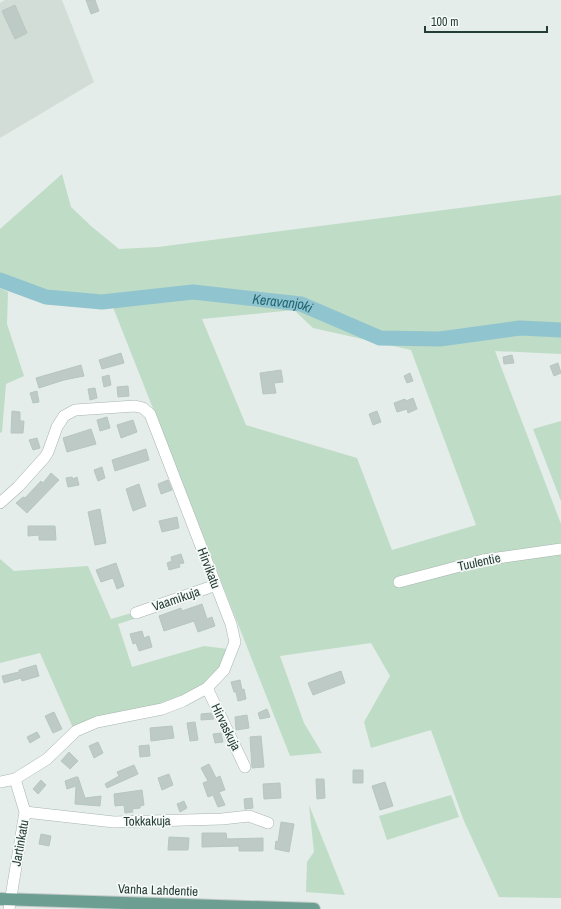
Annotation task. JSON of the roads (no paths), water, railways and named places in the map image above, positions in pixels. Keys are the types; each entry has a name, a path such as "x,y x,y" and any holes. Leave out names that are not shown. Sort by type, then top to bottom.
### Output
{"main road":[{"name":"Vanha Lahdentie","path":"6,902 314,909"}],"street":[{"name":"Hirvikatu","path":"0,503 18,487 45,457 57,427 64,416 75,410 135,406 143,408 150,414 231,624 235,642 224,670 207,688 183,701 162,709 97,722 76,732 47,759 15,779 0,782"},
{"name":"Tuulentie","path":"398,582 483,560 561,549"},
{"name":"Vaamikuja","path":"136,614 216,585"},
{"name":"Hirvaskuja","path":"207,688 245,767"},
{"name":"Jartinkatu","path":"6,902 25,812 15,779"},
{"name":"Tokkakuja","path":"25,812 114,822 222,819 249,816 268,823"}],"waterway":[{"name":"Keravanjoki","path":"0,280 46,297 102,302 193,292 301,304 380,338 440,339 520,328 561,330"}]}
